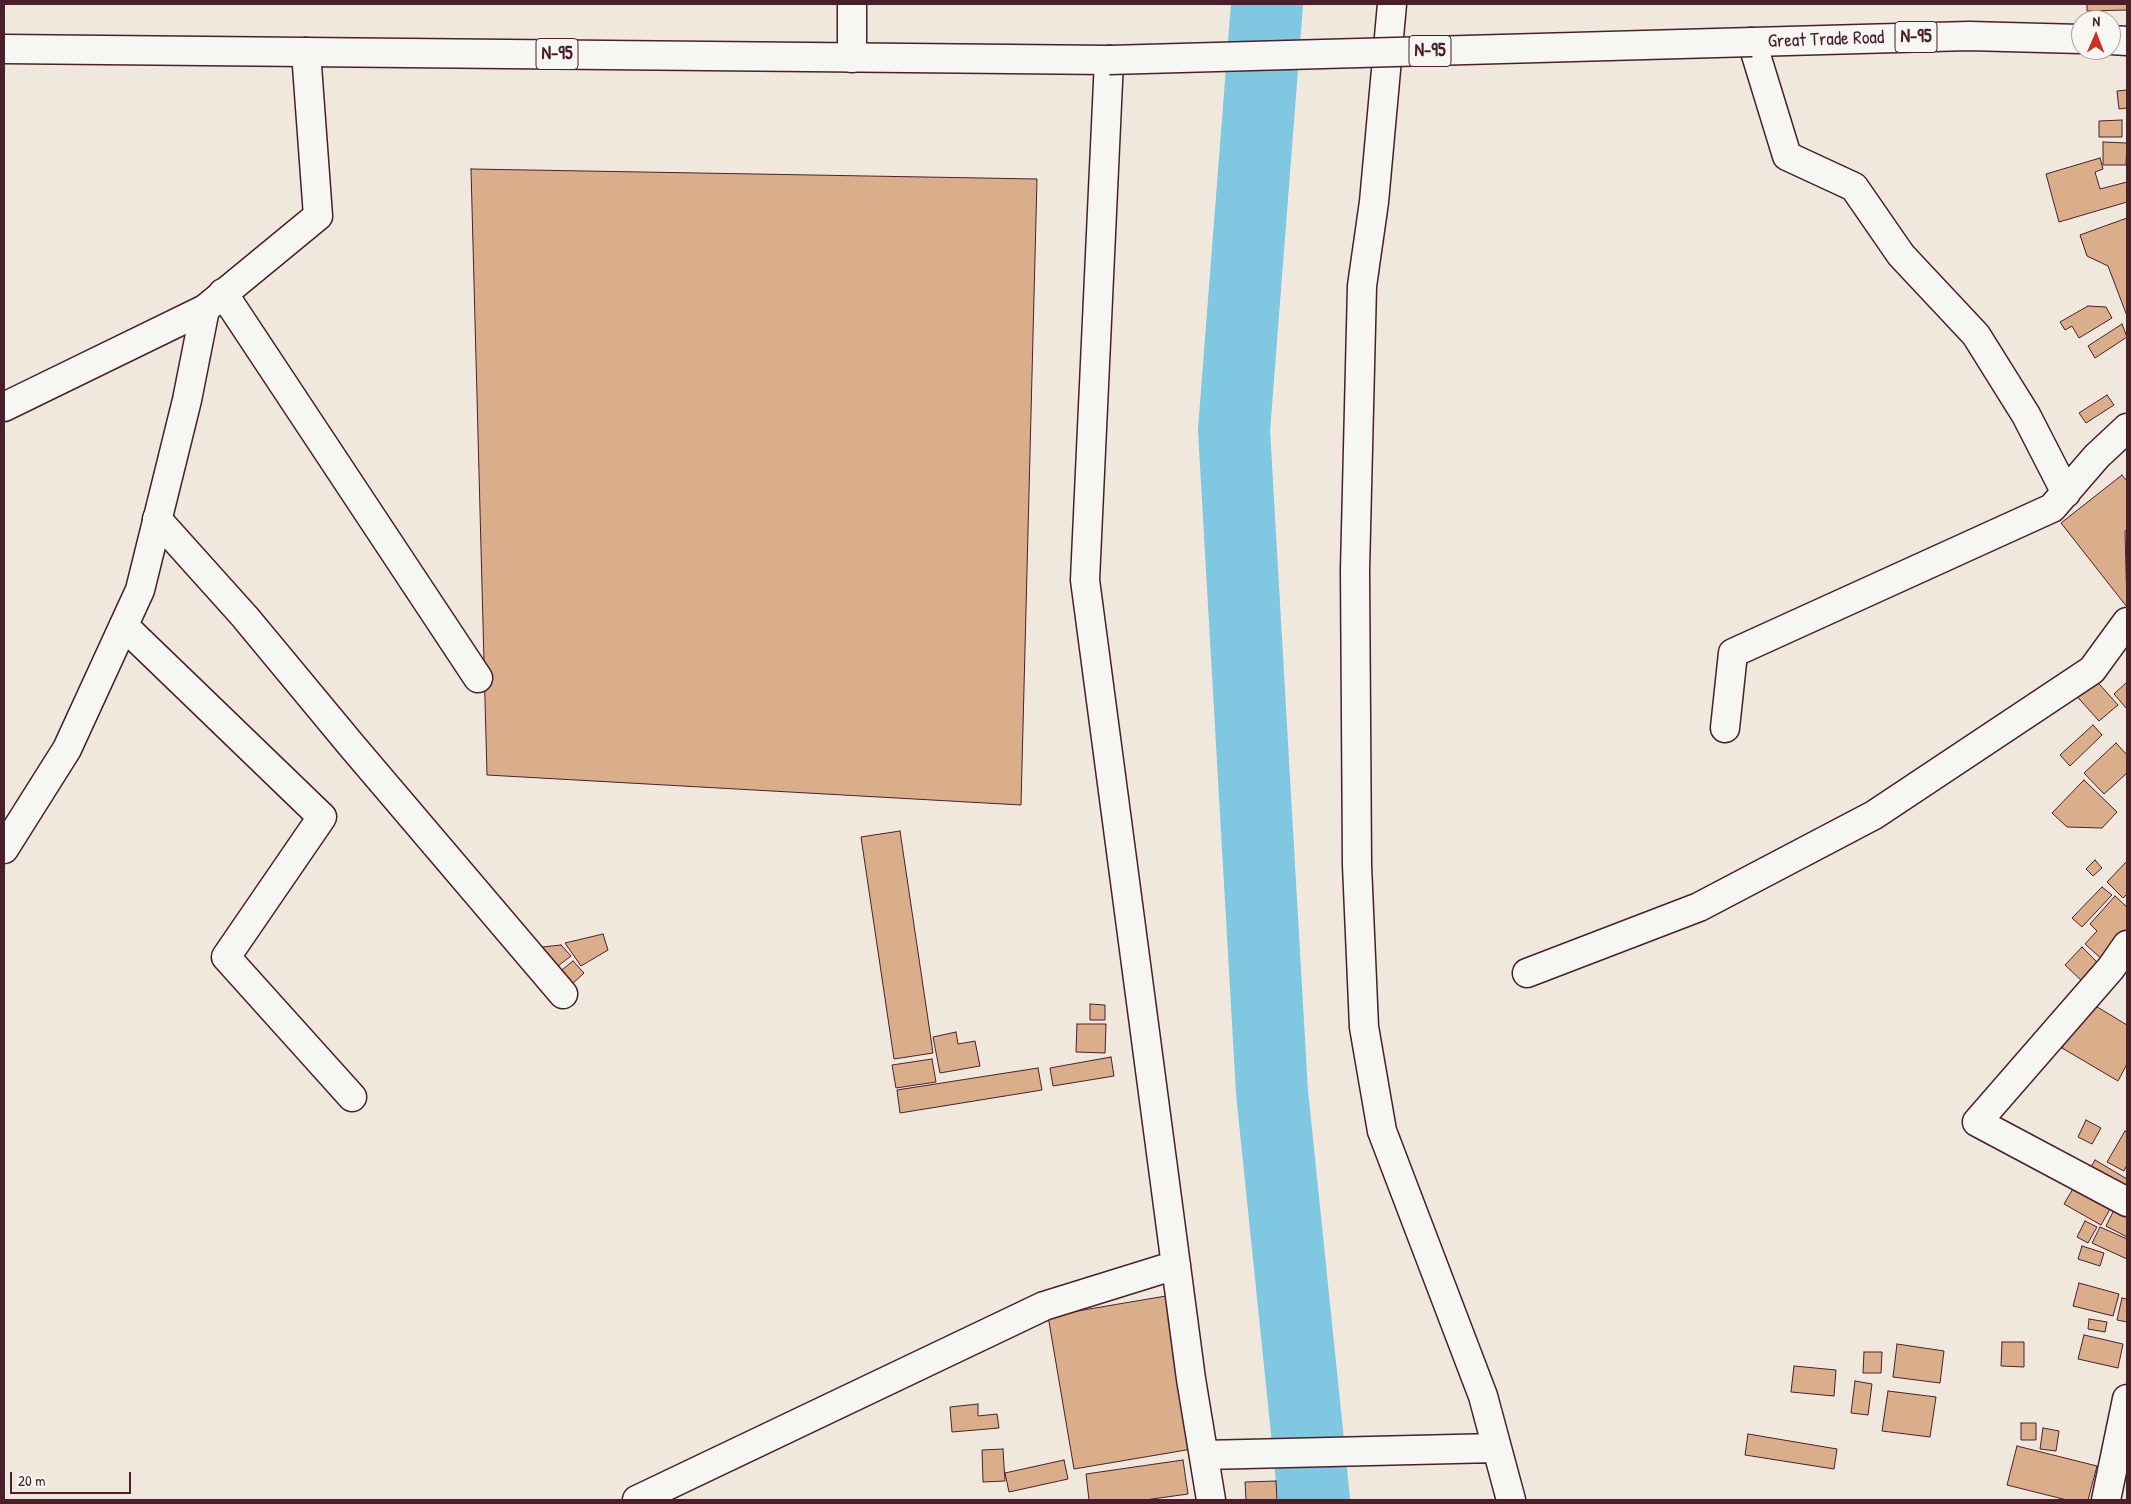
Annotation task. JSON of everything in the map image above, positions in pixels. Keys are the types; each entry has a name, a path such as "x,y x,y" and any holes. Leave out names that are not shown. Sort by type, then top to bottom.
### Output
{"street":[{"path":"852,4 852,58"},
{"path":"1392,4 1374,202 1362,286 1355,580 1356,865 1364,1027 1382,1131 1483,1396 1485,1448 1511,1500"},
{"name":"Great Trade Road","path":"1752,42 1969,36 2071,39"},
{"path":"1752,42 1787,156 1854,187 1901,255 1976,335 2026,415 2066,492"},
{"name":"N-95","path":"4,49 1109,60 1752,42"},
{"path":"4,407 214,301 318,216 306,52"},
{"path":"1109,60 1085,580 1191,1379 1216,1456 1211,1500"},
{"path":"4,849 67,749 140,590 156,519 214,301"},
{"path":"214,301 478,678"},
{"path":"1725,728 1733,653 2052,508 2097,456 2127,428"},
{"path":"156,519 245,617 563,994"},
{"path":"1527,973 1699,907 1874,814 2092,670 2127,622"},
{"path":"124,626 322,817 226,957 352,1097"},
{"path":"2127,945 2111,968 1977,1122 2127,1202"},
{"path":"637,1500 1044,1306 1176,1265"},
{"path":"2106,1500 2127,1399"},
{"path":"1216,1456 1485,1448"}],"building":[{"path":"2087,4 2127,4 2127,10 2087,10"},
{"path":"2127,90 2127,108 2119,109 2117,91"},
{"path":"2122,120 2122,137 2099,137 2099,121"},
{"path":"2103,142 2127,143 2126,165 2103,165"},
{"path":"2100,158 2103,169 2095,172 2100,189 2127,182 2127,202 2059,222 2046,174"},
{"path":"471,169 1037,179 1021,805 487,775"},
{"path":"2127,218 2127,316 2108,266 2087,256 2080,235"},
{"path":"2088,306 2106,307 2112,318 2079,338 2072,326 2065,330 2060,322"},
{"path":"2122,324 2127,337 2095,358 2088,346"},
{"path":"2107,395 2114,405 2086,423 2079,413"},
{"path":"2122,475 2127,481 2127,530 2125,531 2127,607 2061,523"},
{"path":"2092,676 2118,705 2099,721 2073,692"},
{"path":"2127,682 2127,709 2114,694"},
{"path":"2093,725 2102,735 2070,766 2060,755"},
{"path":"2116,743 2127,755 2127,773 2104,794 2084,773"},
{"path":"2084,780 2117,812 2102,828 2067,827 2052,813"},
{"path":"900,831 933,1053 894,1059 861,837"},
{"path":"2095,860 2102,868 2093,876 2086,869"},
{"path":"2127,861 2127,894 2123,898 2107,882"},
{"path":"2102,887 2112,895 2082,927 2072,918"},
{"path":"2115,896 2127,907 2127,936 2104,961 2085,944 2097,931 2090,924"},
{"path":"603,934 608,950 581,966 565,943"},
{"path":"561,945 571,956 554,969 533,948"},
{"path":"2082,947 2100,965 2083,982 2065,965"},
{"path":"573,961 584,973 570,986 558,973"},
{"path":"2089,1002 2127,1025 2127,1064 2118,1081 2062,1048"},
{"path":"1090,1004 1105,1005 1105,1020 1090,1020"},
{"path":"1077,1024 1106,1024 1105,1053 1076,1052"},
{"path":"956,1032 958,1044 975,1041 980,1066 940,1073 933,1037"},
{"path":"1111,1057 1114,1076 1053,1086 1050,1068"},
{"path":"932,1059 936,1082 896,1088 892,1065"},
{"path":"1038,1068 1042,1090 900,1113 897,1090"},
{"path":"2086,1120 2101,1128 2092,1144 2078,1137"},
{"path":"2125,1131 2127,1133 2127,1165 2124,1171 2107,1162"},
{"path":"2095,1160 2127,1179 2127,1194 2088,1172"},
{"path":"2077,1182 2114,1202 2101,1225 2064,1204"},
{"path":"2117,1204 2127,1209 2127,1237 2106,1226"},
{"path":"2085,1221 2097,1227 2088,1243 2077,1237"},
{"path":"2100,1227 2127,1239 2127,1259 2092,1243"},
{"path":"2082,1246 2104,1253 2100,1266 2078,1259"},
{"path":"2079,1283 2119,1294 2113,1316 2073,1306"},
{"path":"1166,1296 1192,1449 1074,1469 1048,1316"},
{"path":"2122,1298 2127,1299 2127,1322 2117,1320"},
{"path":"2089,1319 2107,1322 2105,1332 2088,1329"},
{"path":"2084,1335 2123,1344 2118,1368 2078,1359"},
{"path":"2002,1342 2024,1342 2024,1367 2001,1366"},
{"path":"1897,1344 1944,1351 1940,1383 1893,1377"},
{"path":"1864,1352 1882,1352 1881,1373 1863,1373"},
{"path":"1794,1366 1836,1370 1834,1396 1791,1392"},
{"path":"1855,1381 1872,1384 1868,1415 1851,1413"},
{"path":"1888,1391 1936,1397 1930,1437 1882,1431"},
{"path":"978,1404 978,1416 997,1414 999,1428 952,1432 950,1407"},
{"path":"2021,1423 2036,1423 2036,1440 2021,1440"},
{"path":"2043,1428 2059,1431 2056,1451 2040,1449"},
{"path":"1748,1434 1837,1449 1834,1469 1745,1455"},
{"path":"2017,1446 2097,1466 2088,1500 2067,1500 2007,1485"},
{"path":"1003,1449 1005,1481 983,1482 982,1450"},
{"path":"1064,1460 1068,1479 1009,1492 1005,1473"},
{"path":"1183,1460 1188,1494 1145,1500 1089,1500 1086,1474"},
{"path":"1276,1481 1277,1500 1246,1500 1245,1482"}],"waterway":[{"path":"1267,4 1234,430 1272,1092 1314,1500"}]}
